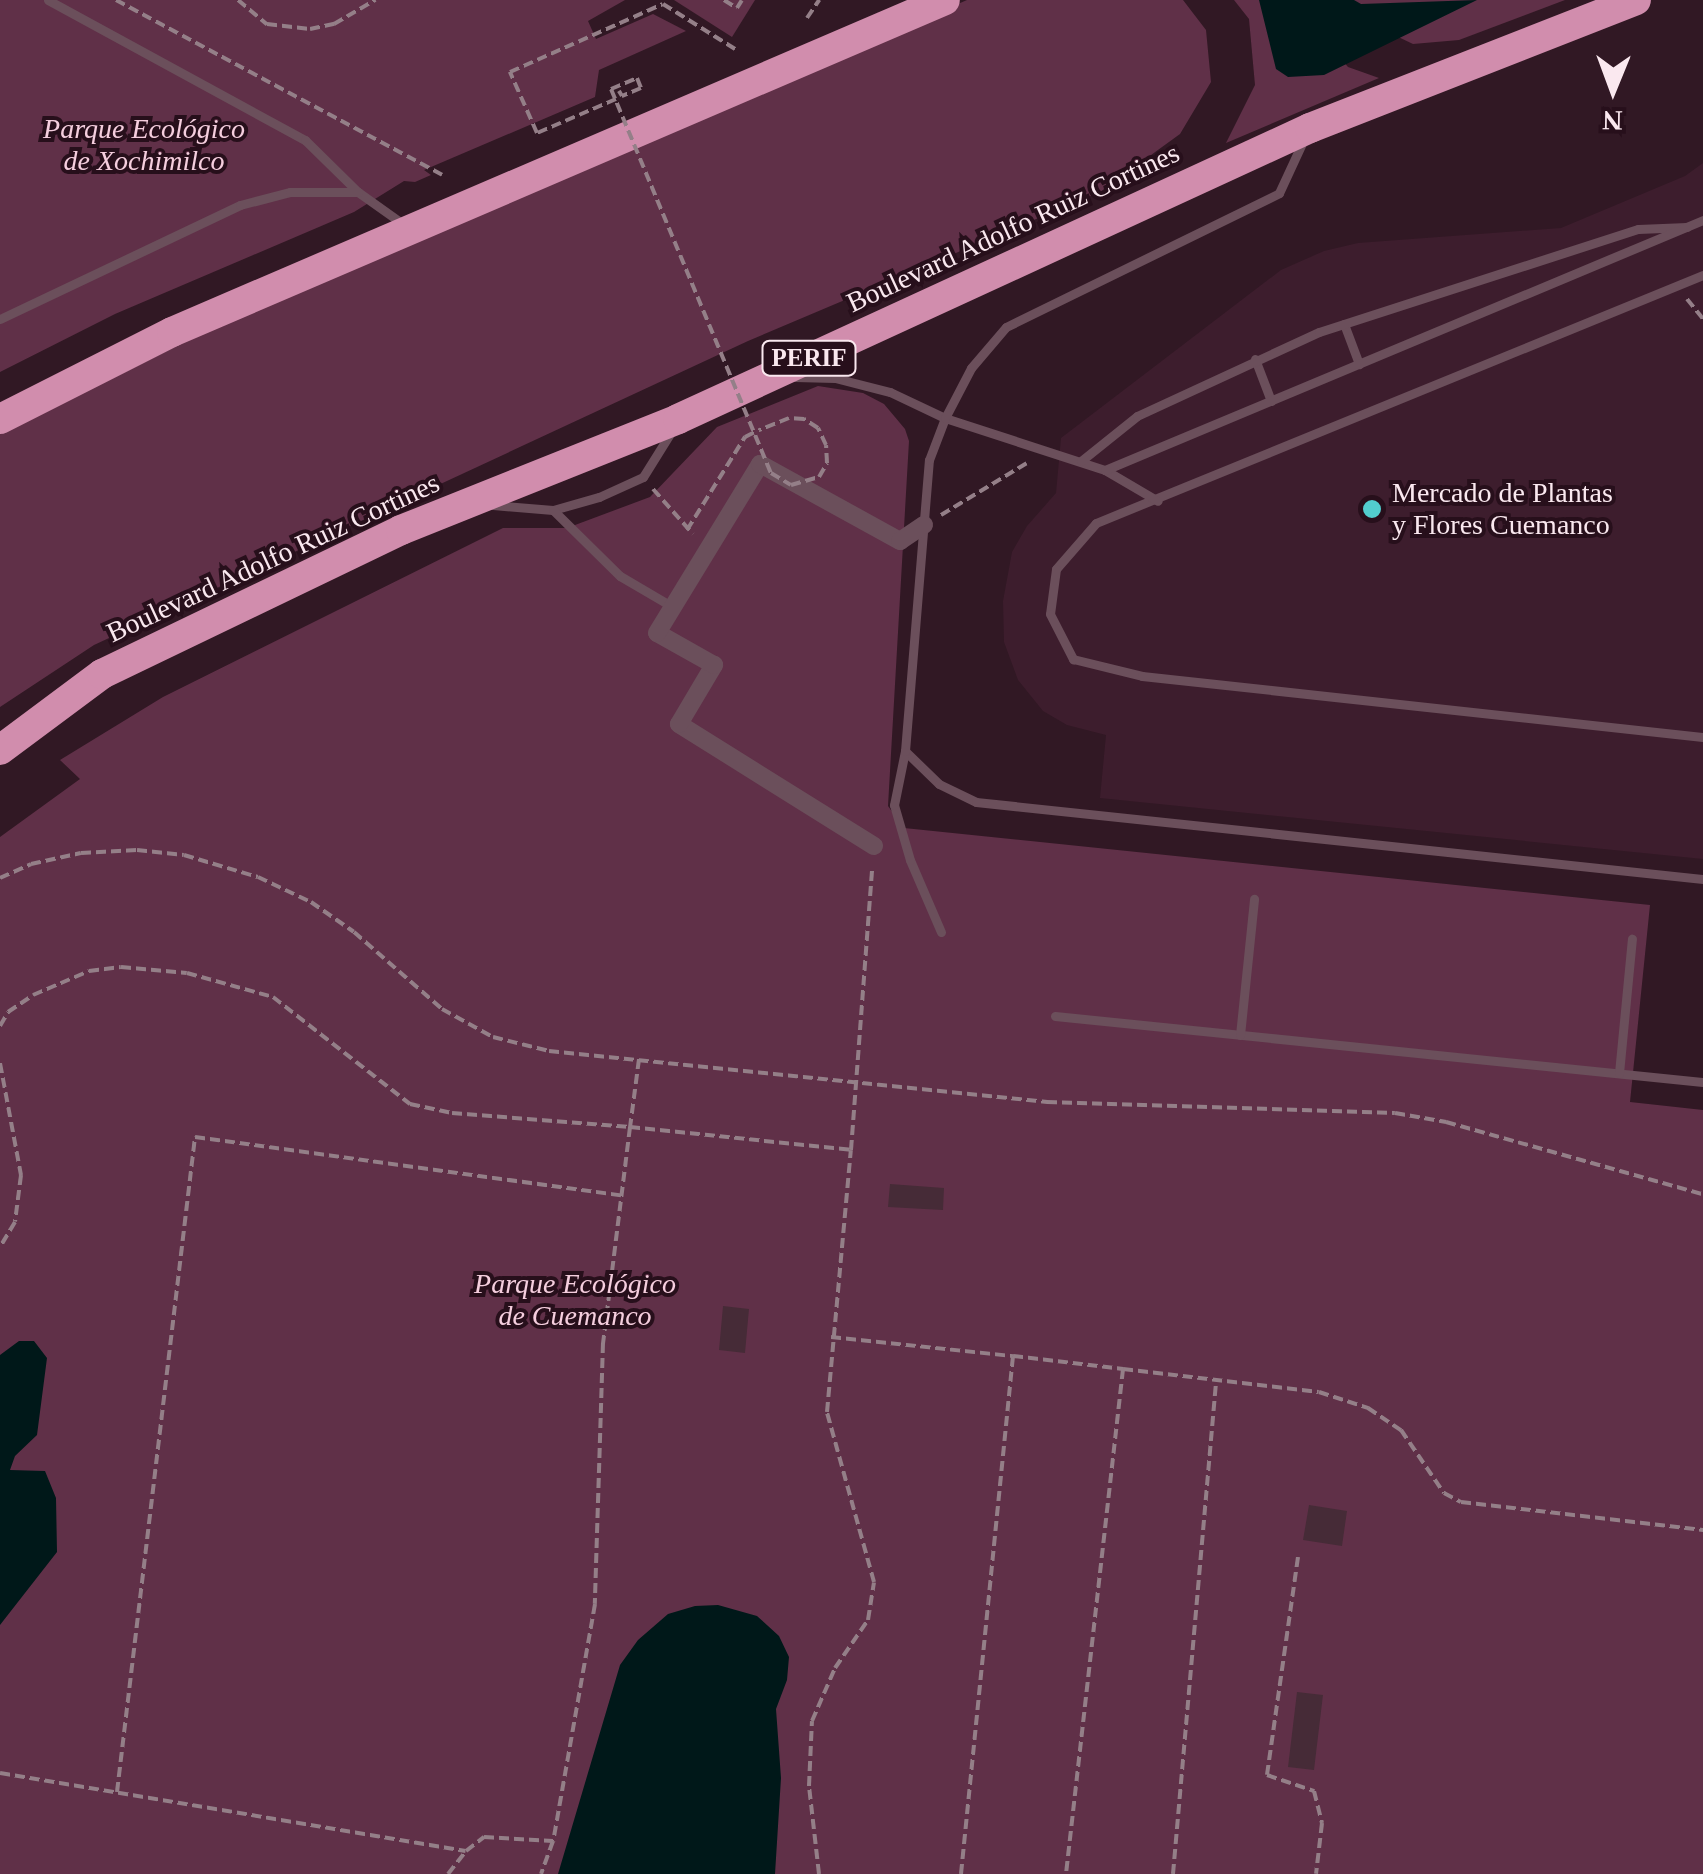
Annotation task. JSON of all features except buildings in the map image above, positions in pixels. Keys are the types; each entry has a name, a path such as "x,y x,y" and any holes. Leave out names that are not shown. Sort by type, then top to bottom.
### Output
{"highway":[{"path":"0,419 172,332 945,0"},
{"name":"Boulevard Adolfo Ruiz Cortines","path":"0,750 102,674 401,530 678,419 1310,128 1636,0"}],"street":[{"path":"874,846 679,724 714,664 658,633 760,464 900,541 924,525"}],"lane":[{"path":"48,0 305,140 358,192 410,229"},
{"path":"940,932 910,860 894,804 905,751 929,460 945,418 972,368 1006,327 1279,193 1310,128"},
{"path":"0,320 240,204 290,192 358,192"},
{"path":"1105,470 1703,220"},
{"path":"1081,461 1138,416 1255,359 1344,324 1638,228 1687,227"},
{"path":"1703,275 1158,501 1096,522 1056,568 1050,614 1074,658 1142,676 1703,736"},
{"path":"1344,324 1359,364"},
{"path":"1255,359 1272,401"},
{"path":"769,377 835,378 890,392 945,418 1105,470 1158,501"},
{"path":"471,503 552,510 599,497 643,478 678,419"},
{"path":"552,510 620,576 672,607"},
{"path":"905,751 939,784 976,802 1703,879"},
{"path":"1240,1035 1254,899"},
{"path":"1620,1073 1632,939"},
{"path":"1055,1016 1703,1082"}],"path":[{"path":"116,0 442,175"},
{"path":"238,0 267,24 310,29 334,24 374,0"},
{"path":"724,0 738,8 742,0"},
{"path":"808,18 819,0"},
{"path":"687,530 745,436 758,430 789,418 804,419 818,428 826,445 827,463 820,476 807,484 792,485 771,472 619,95 611,89 637,78 641,88 619,95 537,134 510,72 663,4 735,49"},
{"path":"1678,287 1703,319"},
{"path":"924,525 1048,450"},
{"path":"643,478 687,530 710,544"},
{"path":"819,1874 808,1786 812,1721 835,1668 868,1620 874,1582 830,1433 826,1390 851,1150 874,846"},
{"path":"0,878 32,864 81,853 137,850 184,855 258,878 311,902 354,932 442,1009 493,1037 549,1051 1047,1102 1394,1113 1446,1122 1703,1194"},
{"path":"0,1026 8,1012 32,995 89,971 120,967 187,973 273,997 410,1104 452,1113 851,1150"},
{"path":"541,1874 553,1840 598,1581 603,1343 639,1059"},
{"path":"0,1063 21,1175 15,1222 0,1247"},
{"path":"117,1792 194,1137 621,1196"},
{"path":"832,1337 1319,1392 1368,1408 1401,1430 1444,1494 1461,1502 1703,1530"},
{"path":"961,1874 1013,1356"},
{"path":"1066,1874 1123,1369"},
{"path":"1172,1874 1216,1380"},
{"path":"1298,1557 1267,1775 1314,1791 1322,1823 1316,1874"},
{"path":"0,1773 466,1850"},
{"path":"448,1874 466,1850 484,1837 553,1840"}],"shaded area":[{"path":"1259,0 1354,0 1361,4 1477,0 1324,75 1288,77 1276,69"},
{"name":"Mercado de Plantas y Flores Cuemanco","path":"1703,163 1703,859 1100,798 1106,735 1067,725 1043,711 1018,680 1004,642 1003,601 1012,552 1027,526 1056,493 1061,438 1281,270 1324,251 1358,243 1561,228 1685,176"},
{"path":"19,1341 34,1341 47,1358 37,1435 15,1456 10,1470 45,1471 56,1498 57,1552 0,1625 0,1355"},
{"path":"718,1605 757,1616 779,1636 789,1657 787,1680 776,1709 781,1778 775,1874 558,1874 620,1665 638,1640 668,1614 695,1606"}],"green space":[{"name":"Parque Ecológico de Xochimilco","path":"0,0 625,0 588,21 596,39 653,14 686,31 599,70 595,97 424,170 431,175 415,182 404,181 354,212 115,314 0,372"},
{"path":"674,0 755,0 732,37"},
{"path":"967,0 1183,0 1206,30 1211,82 1180,134 1100,192 748,341 94,645 0,707 0,434 189,340"},
{"path":"1234,0 1300,0 1307,20 1348,67 1379,78 1226,143 1255,85 1249,19"},
{"path":"1353,0 1565,0 1459,40 1413,44 1371,24"},
{"name":"Parque Ecológico de Cuemanco","path":"818,386 863,393 884,404 905,429 909,441 888,806 904,828 1650,905 1630,1102 1703,1110 1703,1874 0,1874 0,837 80,779 60,760 163,697 503,528 567,528 650,497 717,427"}],"place":[{"name":"Mercado de Plantas y Flores Cuemanco","path":"1372,509"}]}
